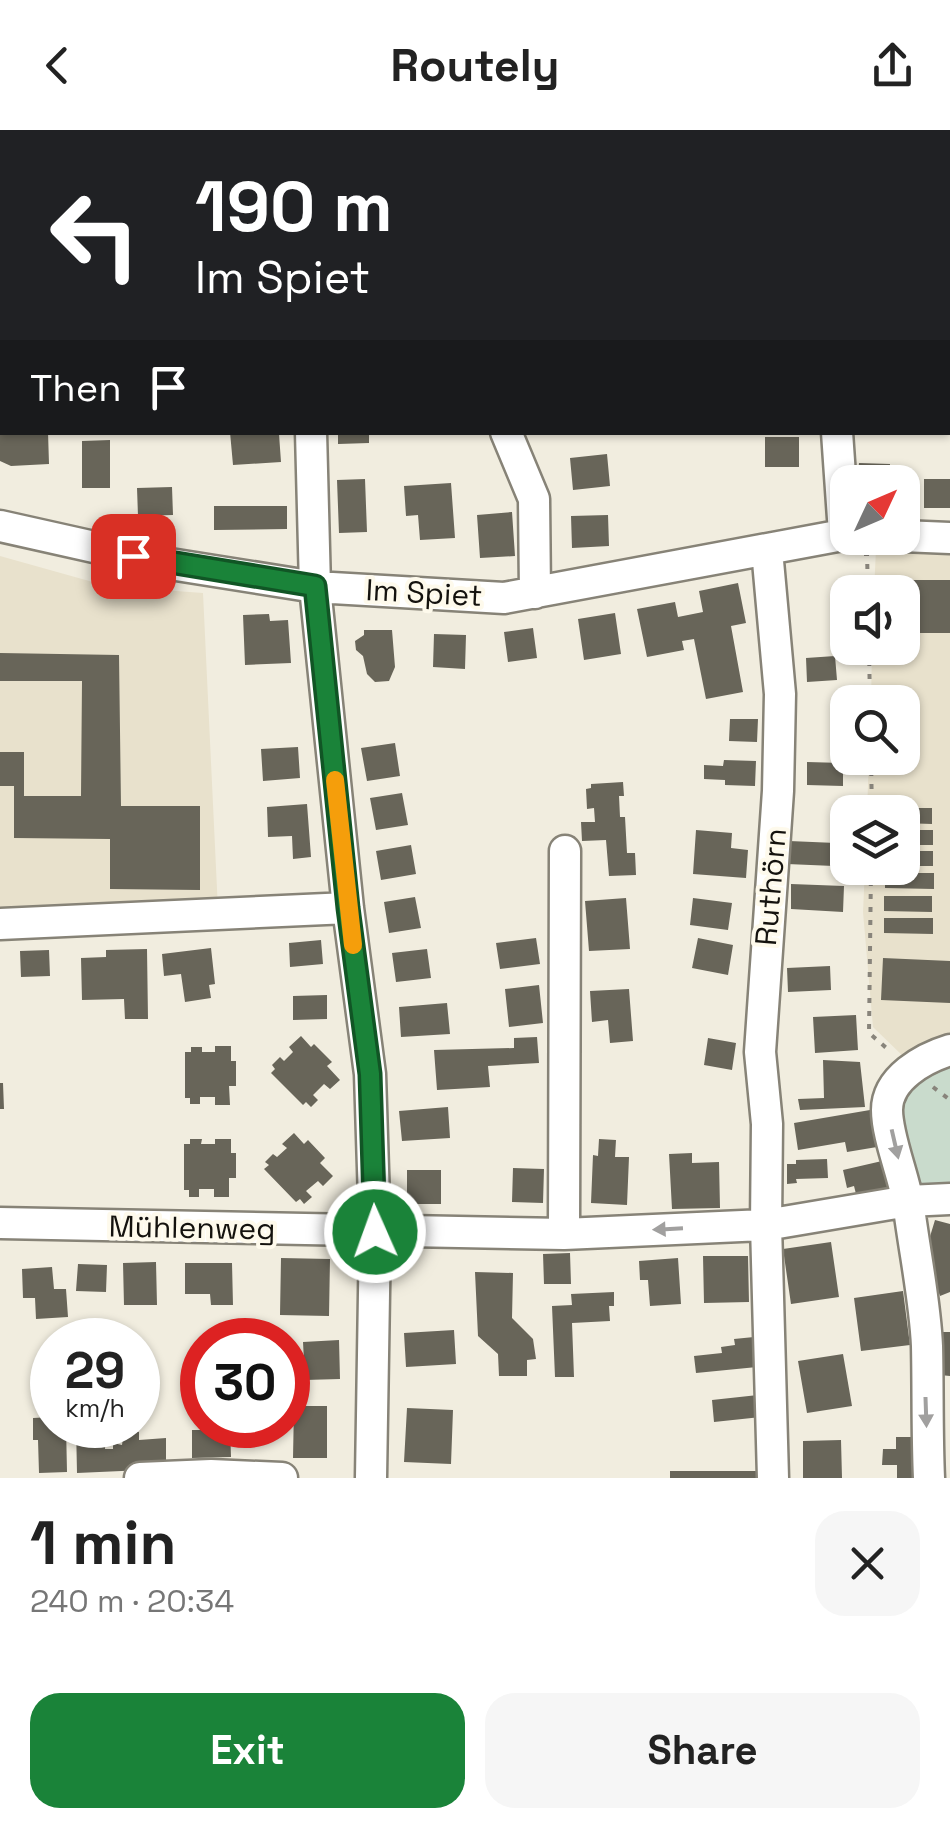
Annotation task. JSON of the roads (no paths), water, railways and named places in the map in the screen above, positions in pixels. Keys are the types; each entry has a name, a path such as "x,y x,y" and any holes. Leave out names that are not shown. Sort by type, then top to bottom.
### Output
{"street":[{"path":"311,435 315,586 348,908 370,1074 375,1232 371,1478"},
{"path":"507,435 534,499 535,593"},
{"path":"837,435 840,465"},
{"name":"Im Spiet","path":"0,526 170,564 315,586 504,598 830,537"},
{"path":"920,537 950,538"},
{"name":"Ruthörn","path":"767,550 780,694 778,791 760,1052 766,1124 773,1478"},
{"path":"564,1234 565,851"},
{"path":"0,924 348,908"},
{"path":"929,1478 926,1346 908,1201 887,1108 894,1089 910,1068 950,1050"},
{"name":"Mühlenweg","path":"0,1223 564,1234 766,1225 908,1201 950,1198"},
{"path":"140,1478 282,1478"}]}
